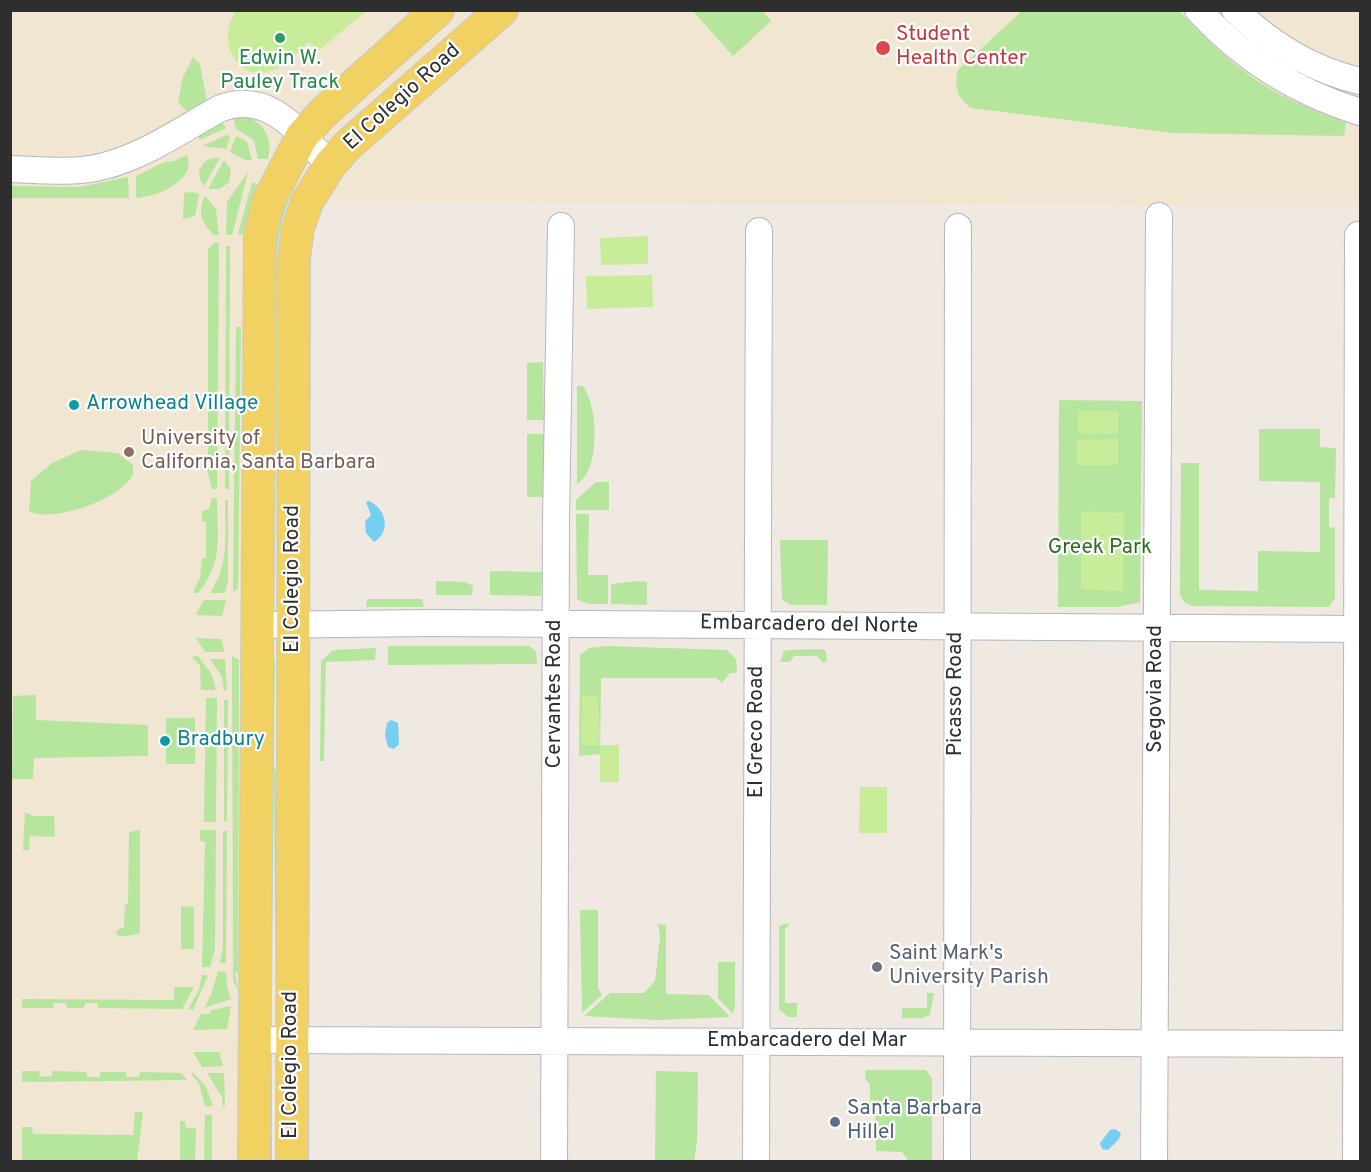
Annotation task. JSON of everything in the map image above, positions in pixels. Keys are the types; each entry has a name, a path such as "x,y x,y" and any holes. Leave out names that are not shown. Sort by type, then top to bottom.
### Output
{"main road":[{"name":"El Colegio Road","path":"254,1161 260,236 272,193 302,136 322,113 438,10"},
{"name":"El Colegio Road","path":"292,1161 294,257 298,228 308,202 330,165 348,145 502,10"}],"street":[{"path":"1198,10 1212,26 1260,65 1310,94 1360,112"},
{"path":"1235,10 1275,43 1307,62 1360,81"},
{"path":"10,169 75,170 102,167 121,161 221,108 237,102 254,103 271,109 330,165"},
{"name":"Segovia Road","path":"1154,1161 1159,216"},
{"name":"Cervantes Road","path":"555,1161 556,624 561,226"},
{"name":"Picasso Road","path":"957,1161 958,227"},
{"name":"El Greco Road","path":"756,1161 759,231"},
{"path":"1356,1161 1358,235"},
{"name":"Embarcadero del Norte","path":"257,625 556,624 1358,629"},
{"name":"Embarcadero del Mar","path":"255,1040 1358,1044"}],"shaded area":[{"name":"University of California, Santa Barbara","path":"10,11 1360,11 1360,206 335,202 256,205 250,1161 11,1161"}],"green space":[{"name":"Edwin W. Pauley Track","path":"236,10 366,11 318,51 309,42 279,67 267,72 255,73 237,63 232,54 228,32"},
{"path":"1023,10 1179,11 1217,49 1254,78 1295,102 1346,122 1344,136 1173,133 971,108 962,100 958,91 956,81 958,70"},
{"path":"693,11 762,11 771,21 733,56"},
{"path":"193,57 200,64 207,102 186,111 178,102 183,77"},
{"path":"242,115 256,121 265,131 269,144 268,159 258,159 254,140 236,129 233,116"},
{"path":"218,123 224,124 226,128 199,140 199,133"},
{"path":"228,134 230,138 226,149 203,146"},
{"path":"236,136 247,141 252,160 245,160 230,152"},
{"path":"187,155 189,166 181,179 168,189 136,198 136,176 164,162 174,161"},
{"path":"212,158 220,158 204,186 199,174 201,166"},
{"path":"224,160 231,170 229,182 220,189 208,189"},
{"path":"248,172 232,235 226,235 227,202"},
{"path":"128,177 129,198 11,198 11,186 79,187"},
{"path":"252,182 257,184 242,235 238,234"},
{"path":"294,183 282,221 276,256 277,593 274,221"},
{"path":"184,193 199,194 195,216 183,219"},
{"path":"205,196 216,209 219,235 214,235 202,217 201,208"},
{"path":"648,236 648,264 601,265 600,238"},
{"path":"214,243 219,243 217,489 212,489 207,469 203,467 203,456 208,455 208,249"},
{"path":"226,246 230,246 229,489 225,489"},
{"path":"652,275 653,307 587,309 586,276"},
{"path":"236,327 241,327 238,588 233,593"},
{"path":"543,362 544,420 527,420 527,363"},
{"path":"577,386 583,386 588,395 592,408 595,437 590,466 585,477 577,484"},
{"name":"Greek Park","path":"1059,400 1142,401 1140,602 1118,607 1058,607"},
{"path":"1078,411 1118,411 1118,434 1078,434"},
{"path":"1259,429 1320,429 1320,447 1336,448 1335,498 1329,498 1329,527 1335,528 1335,598 1329,607 1192,606 1183,601 1180,594 1181,463 1199,463 1199,590 1258,591 1258,551 1320,552 1320,482 1259,481"},
{"path":"527,434 544,434 544,497 527,497"},
{"path":"1118,439 1118,465 1077,465 1077,440"},
{"path":"81,450 118,453 133,465 133,475 114,493 86,507 55,514 29,512 31,481 52,463"},
{"path":"596,482 609,482 609,510 576,510 576,500"},
{"path":"212,498 217,498 218,537 215,559 206,582 198,593 193,593 200,577 202,558 206,558 206,522 202,521 202,511 209,509"},
{"path":"225,500 228,500 228,580 225,593 210,593 224,560"},
{"path":"1081,511 1124,513 1123,591 1081,589"},
{"path":"576,514 589,514 588,575 608,575 608,604 588,604 577,599"},
{"path":"780,540 828,540 827,605 791,605 782,600"},
{"path":"490,571 542,572 541,596 490,595"},
{"path":"436,581 466,582 473,586 472,595 436,595"},
{"path":"647,582 647,605 611,604 611,584"},
{"path":"367,599 422,599 424,607 366,607"},
{"path":"204,600 226,600 222,616 196,615"},
{"path":"196,638 221,639 225,652 205,652"},
{"path":"388,646 529,646 536,651 537,664 388,665"},
{"path":"606,646 727,650 736,659 737,673 730,673 722,683 716,678 601,678 600,754 579,756 580,655 589,648"},
{"path":"376,648 375,660 326,662 324,761 320,761 321,661 333,650"},
{"path":"821,649 826,651 827,662 822,662 817,656 794,656 790,662 780,662 784,651"},
{"path":"198,656 212,675 216,690 201,690 200,666 192,657"},
{"path":"232,656 239,660 238,973 235,973 238,990 233,981"},
{"path":"210,659 225,659 227,690 224,690 222,677"},
{"path":"272,659 275,660 274,762 281,805 276,1008"},
{"path":"36,695 36,720 148,725 148,756 34,758 33,779 12,779 13,696"},
{"path":"582,696 598,696 600,745 619,745 619,782 600,782 600,746 581,745"},
{"path":"206,698 217,698 216,822 204,822"},
{"path":"224,700 228,700 227,821 224,821"},
{"path":"166,718 195,718 195,764 166,764"},
{"path":"860,787 887,787 887,833 859,833"},
{"path":"25,812 33,816 54,816 55,837 30,836 29,850 23,850"},
{"path":"140,830 140,931 139,934 118,937 116,931 124,927 125,905 128,904 129,832"},
{"path":"200,830 216,830 215,949 210,967 202,967 205,842 200,841"},
{"path":"223,831 227,831 226,963 220,963 223,947"},
{"path":"181,906 194,907 194,949 181,949"},
{"path":"580,910 598,910 598,988 602,995 582,1013"},
{"path":"788,923 785,929 785,1003 797,1003 797,1017 788,1017 779,1009 779,926"},
{"path":"658,924 666,925 666,994 709,995 730,1017 657,1020 584,1016 610,993 644,993 655,981 660,937"},
{"path":"718,962 735,962 733,1014 718,998"},
{"path":"218,971 226,972 231,999 204,1008 211,995"},
{"path":"202,975 208,975 193,1010 188,1009 199,990"},
{"path":"174,987 194,987 182,1009 98,1008 98,1003 85,1003 84,1008 67,1008 66,1003 53,1003 53,1008 22,1008 22,999 174,1000"},
{"path":"927,993 934,993 930,1015 923,1018 902,1018 902,1008 927,1008"},
{"path":"231,1006 227,1029 193,1030 201,1014 209,1014 212,1010"},
{"path":"193,1052 219,1052 223,1066 202,1067"},
{"path":"866,1070 926,1070 932,1078 932,1161 909,1161 902,1152 876,1151 875,1109 870,1109 870,1084 865,1079"},
{"path":"22,1071 39,1071 40,1077 52,1076 52,1071 87,1072 87,1077 100,1077 100,1072 126,1072 126,1077 139,1077 140,1072 181,1073 187,1080 22,1082"},
{"path":"656,1071 698,1072 697,1142 694,1161 655,1161"},
{"path":"194,1073 206,1087 213,1106 205,1106 199,1083 191,1074"},
{"path":"207,1073 224,1073 225,1106 223,1106 222,1097"},
{"path":"272,1074 272,1161 264,1162 270,1075"},
{"path":"135,1112 143,1112 137,1161 22,1161 22,1127 32,1127 33,1134 133,1135"},
{"path":"205,1115 212,1115 212,1161 204,1161"},
{"path":"180,1121 185,1121 186,1128 196,1128 195,1161 180,1161"}],"water":[{"path":"369,501 380,509 385,521 383,532 374,542 366,533 365,521 371,515 366,502"},
{"path":"391,720 398,723 399,744 394,749 388,747 385,735 387,723"},
{"path":"1115,1129 1121,1133 1119,1139 1108,1150 1102,1149 1100,1143 1110,1130"}],"place":[{"name":"Edwin W. Pauley Track","path":"280,38"},
{"name":"Student Health Center","path":"883,48"},
{"name":"Arrowhead Village","path":"74,405"},
{"name":"University of California, Santa Barbara","path":"129,452"},
{"name":"Bradbury","path":"165,741"},
{"name":"Saint Mark's University Parish","path":"877,967"},
{"name":"Santa Barbara Hillel","path":"835,1122"}]}
